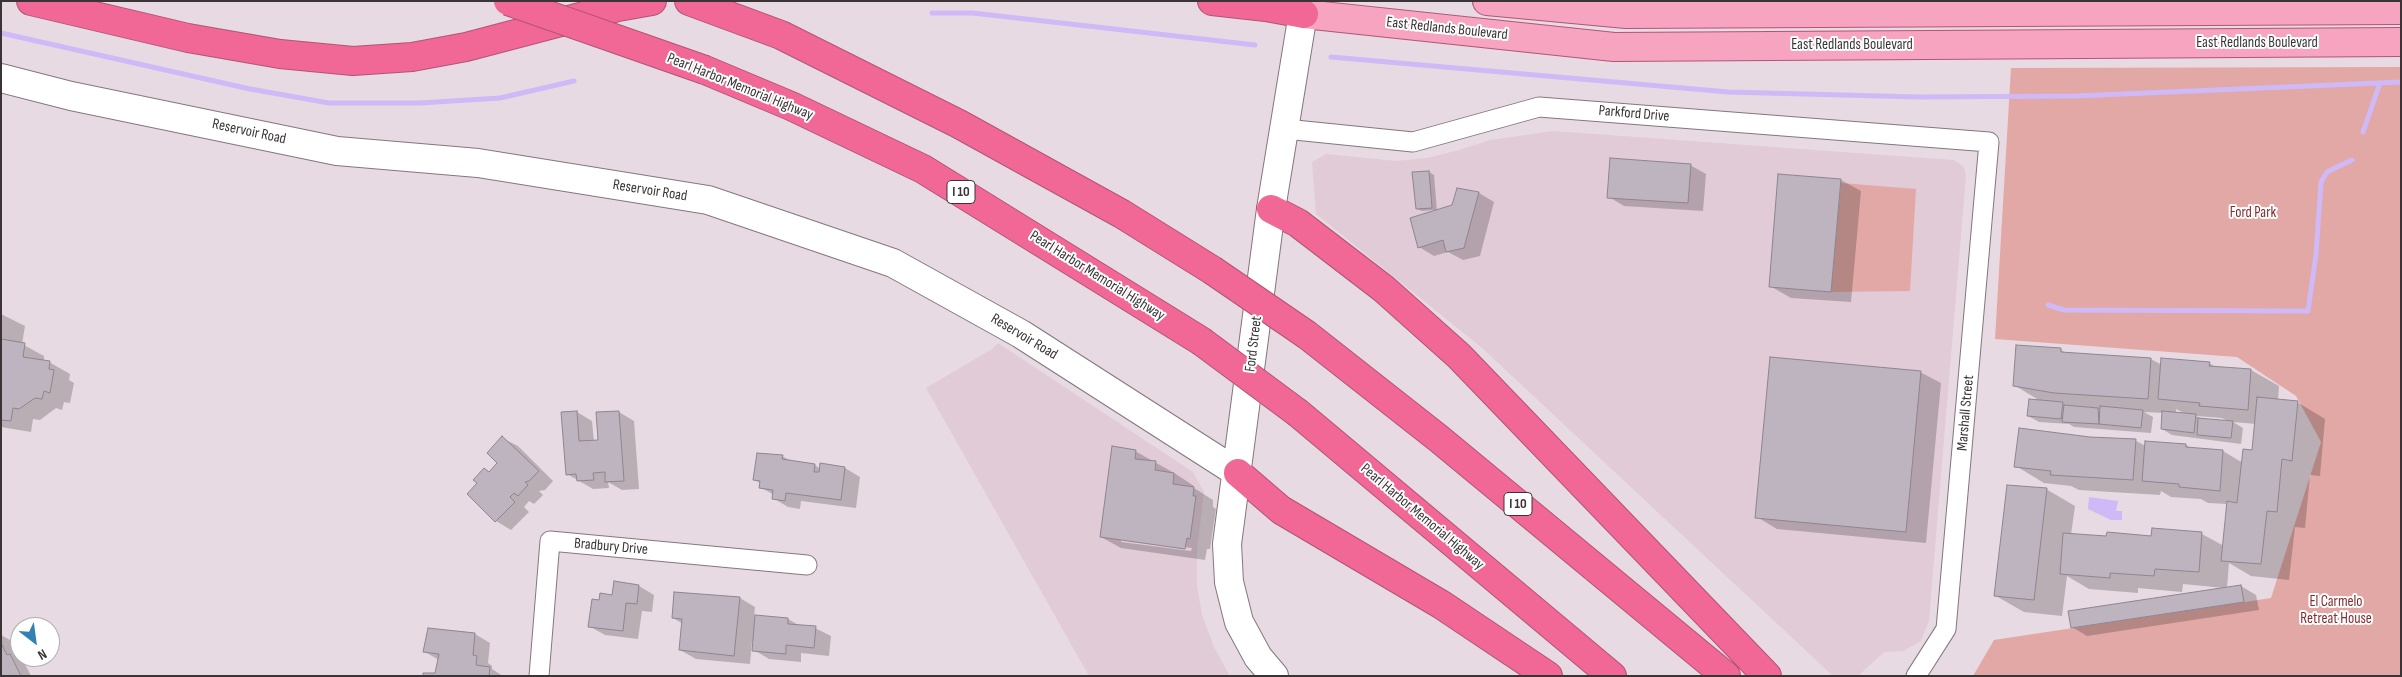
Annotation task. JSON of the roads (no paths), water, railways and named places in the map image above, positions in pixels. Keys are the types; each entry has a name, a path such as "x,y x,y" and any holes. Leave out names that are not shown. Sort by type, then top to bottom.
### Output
{"highway":[{"path":"31,1 188,38 280,54 353,61 412,57 466,47 618,7 652,1"},
{"name":"Pearl Harbor Memorial Highway","path":"508,1 705,70 791,106 923,169 1202,341 1298,413 1612,676"},
{"name":"I 10","path":"689,1 781,35 959,124 1122,214 1212,270 1307,335 1438,438 1726,676"},
{"path":"1212,1 1266,7 1305,8"},
{"path":"1271,209 1298,224 1384,289 1459,356 1768,676"},
{"path":"1238,473 1281,510 1442,605 1548,676"}],"main road":[{"path":"1487,1 1626,14 2401,10"},
{"name":"East Redlands Boulevard","path":"1305,8 1614,47 2401,42"}],"street":[{"name":"Ford Street","path":"1274,676 1258,658 1239,622 1228,582 1227,544 1238,473 1271,209 1305,8"},
{"name":"Reservoir Road","path":"1,78 71,96 337,151 478,163 708,200 893,263 1021,334 1238,473"},
{"name":"Parkford Drive","path":"1284,129 1413,142 1539,107 1989,142"},
{"name":"Marshall Street","path":"1916,676 1946,629 1989,142"},
{"name":"Bradbury Drive","path":"539,676 550,541 807,565"}],"waterway":[{"path":"932,13 973,13 1255,45"},
{"path":"1,33 250,89 329,103 420,103 500,98 574,81"},
{"path":"1331,57 1728,92 1919,97 2076,96 2401,82"},
{"path":"2363,132 2380,83"},
{"path":"2048,305 2064,310 2308,311 2316,255 2321,182 2327,172 2352,160"}],"park label":[{"name":"Ford Park","path":"2253,213"},
{"name":"El Carmelo Retreat House","path":"2336,610"}]}
